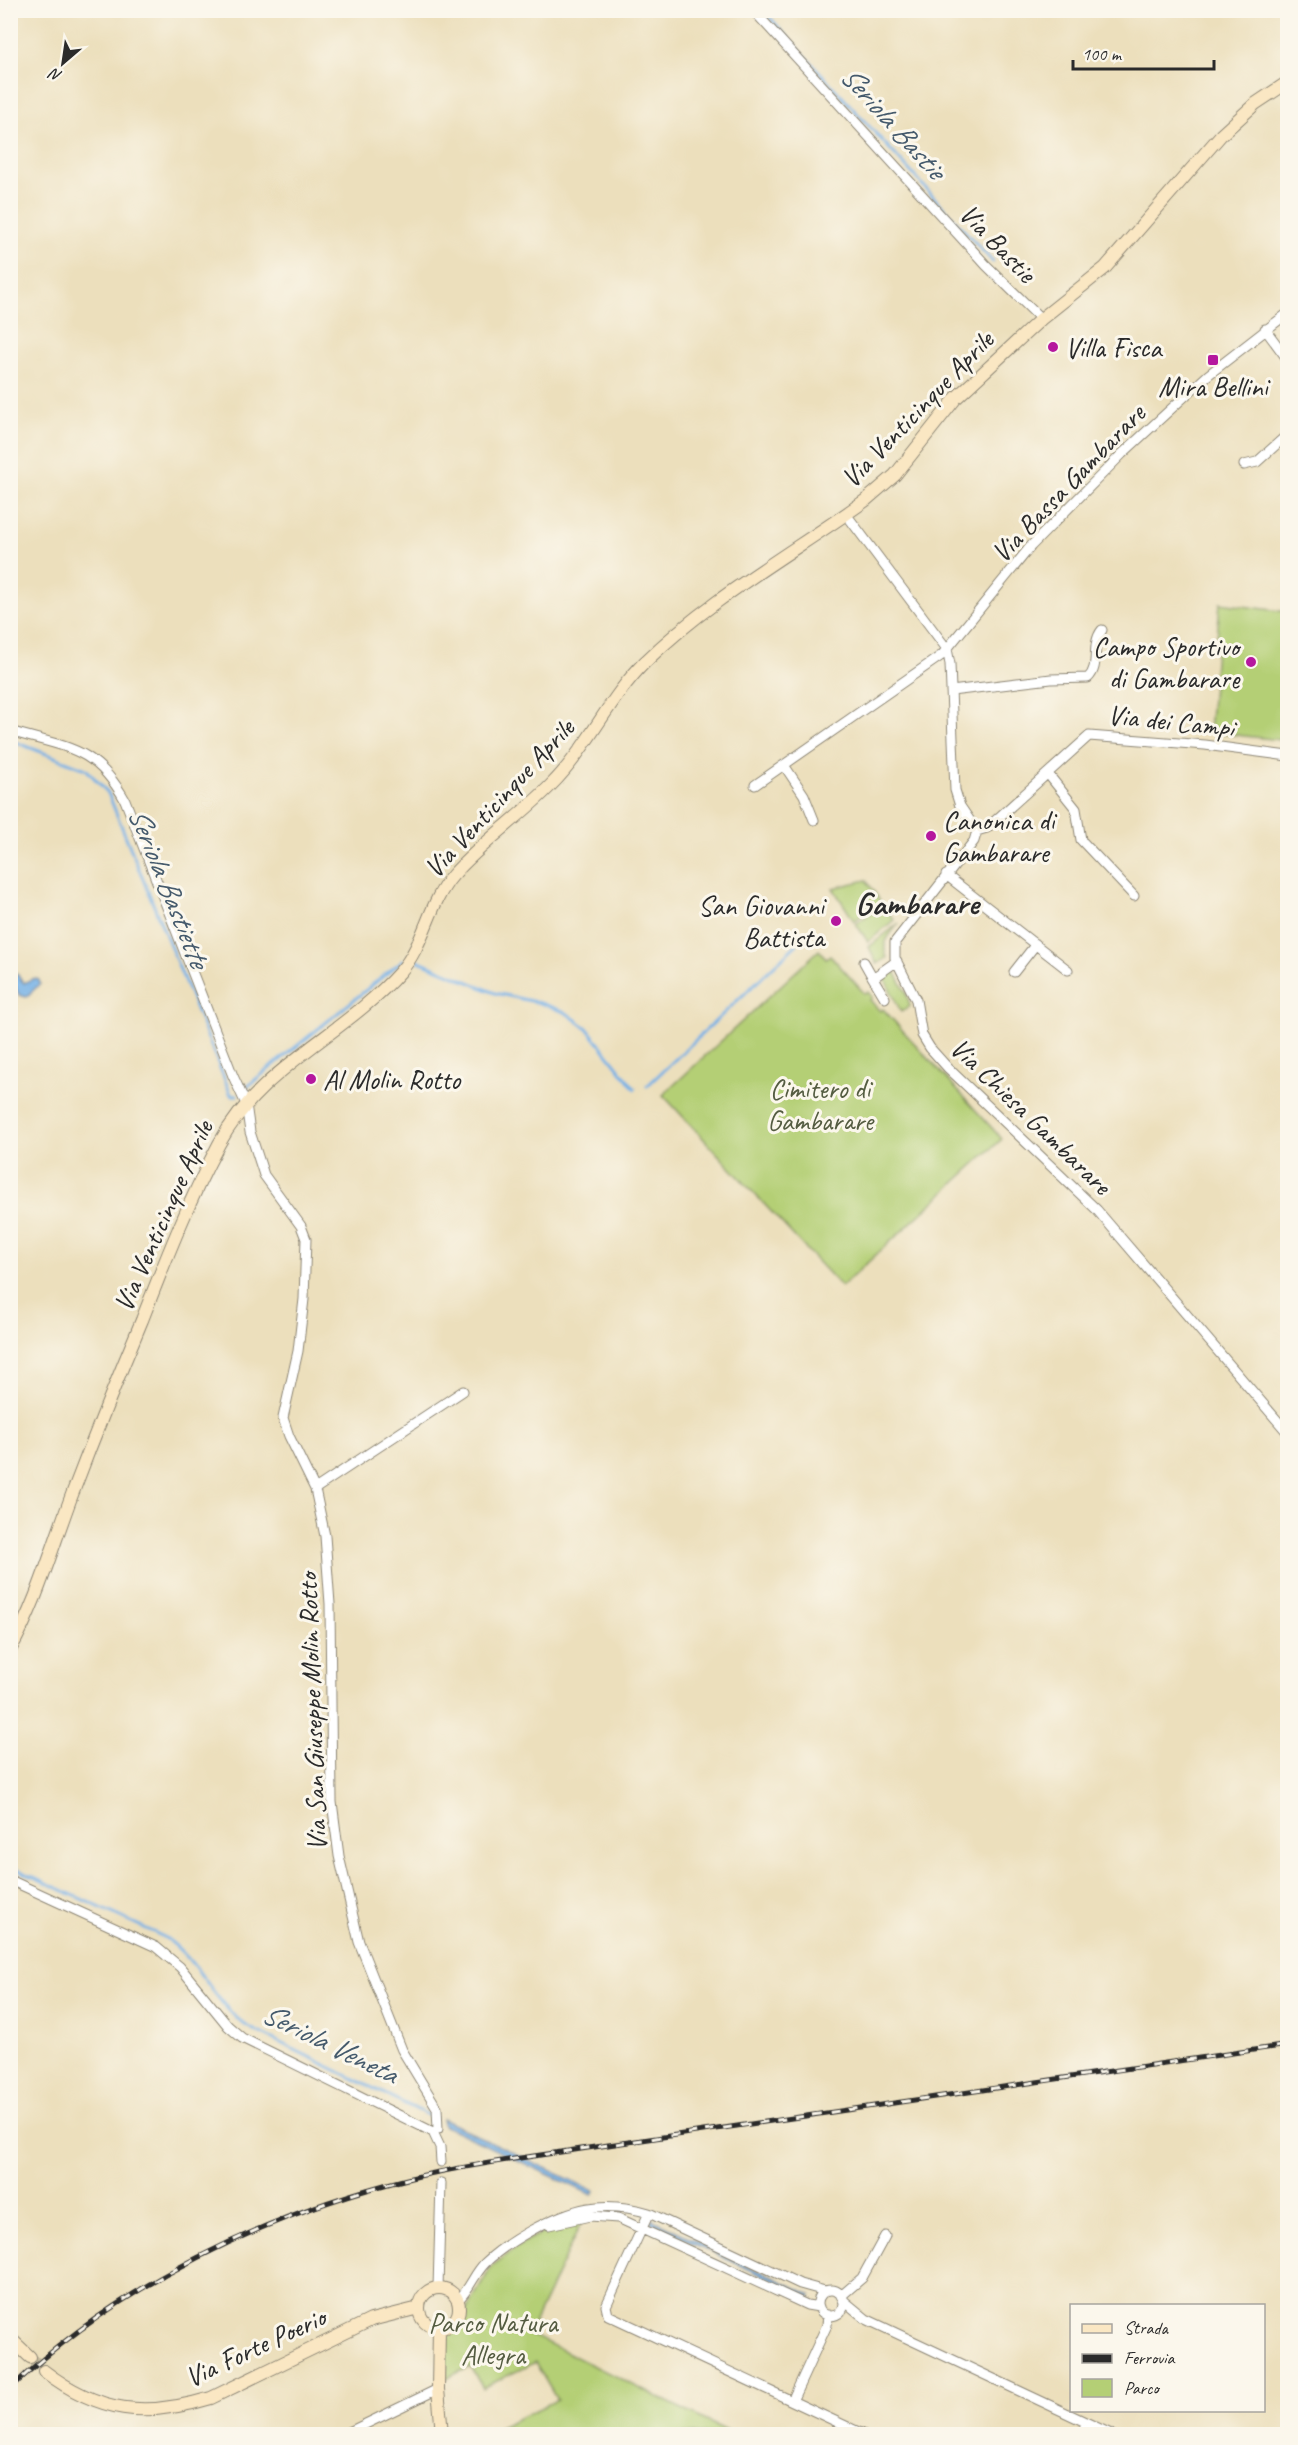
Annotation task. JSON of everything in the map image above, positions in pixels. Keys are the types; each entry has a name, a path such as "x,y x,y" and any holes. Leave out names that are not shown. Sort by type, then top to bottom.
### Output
{"street":[{"name":"Via Bastie","path":"753,10 986,265 1041,319"},
{"name":"Via Venticinque Aprile","path":"10,1650 28,1613 85,1461 164,1263 217,1149 246,1104 282,1070 370,1001 402,969 412,956 445,885 478,849 531,805 568,767 643,664 695,620 781,557 846,514 895,475 956,398 1041,319 1105,268 1221,135 1256,104 1287,82"},
{"name":"Via Bassa Gambarare","path":"755,785 946,650 1031,546 1122,454 1208,375 1287,313"},
{"path":"1265,329 1287,360"},
{"path":"1244,465 1257,462 1287,434"},
{"path":"846,514 946,650 951,691 957,801 978,831 974,841 895,942 897,961 873,978"},
{"path":"951,691 1051,679 1088,678 1094,669 1095,641 1102,630"},
{"name":"Via San Giuseppe Molin Rotto","path":"10,731 79,751 95,759 113,778 125,800 246,1104 250,1132 264,1175 301,1226 306,1239 304,1299 298,1351 283,1419 315,1489 323,1520 328,1564 332,1802 339,1856 359,1942 384,2010 402,2050 439,2113 436,2130 441,2162"},
{"name":"Via dei Campi","path":"978,831 987,828 1083,740 1098,735 1287,756"},
{"path":"784,765 804,795 814,820"},
{"path":"1048,774 1076,809 1081,840 1134,896"},
{"path":"946,875 1068,970"},
{"path":"1014,972 1036,944"},
{"name":"Via Chiesa Gambarare","path":"897,961 916,1000 922,1035 930,1048 1097,1210 1287,1433"},
{"path":"864,962 885,998"},
{"path":"315,1489 464,1391"},
{"path":"10,1880 156,1947 180,1967 228,2026 242,2038 436,2130"},
{"path":"438,2288 441,2183"},
{"path":"458,2300 484,2264 504,2247 556,2216 593,2206 624,2207 649,2213 800,2284 825,2291 836,2291 866,2319 1111,2434"},
{"path":"649,2213 606,2306 607,2314 863,2434"},
{"path":"533,2230 573,2218 600,2216 618,2218 807,2306 819,2307 833,2315 866,2319"},
{"path":"792,2401 827,2325 833,2315 842,2310 842,2298 862,2278 885,2236"},
{"path":"438,2288 450,2291 458,2300 459,2308 454,2321 439,2328 426,2323 419,2308 425,2293 438,2288"},
{"path":"819,2307 820,2296 825,2291"},
{"name":"Via Forte Poerio","path":"45,2370 74,2392 106,2405 132,2410 183,2406 211,2398 371,2320 419,2308"},
{"path":"439,2328 438,2389 442,2434"},
{"path":"10,2338 30,2357"},
{"path":"345,2434 438,2389"},
{"path":"1081,2434 1087,2423"}],"green space":[{"name":"Campo Sportivo di Gambarare","path":"1220,603 1287,612 1287,712 1283,712 1280,740 1209,732"},
{"path":"866,880 881,902 854,921 833,888"},
{"path":"882,904 894,920 868,942 856,924"},
{"path":"899,923 885,944 887,958 877,964 869,947"},
{"name":"Cimitero di Gambarare","path":"819,950 826,958 830,955 865,994 868,992 872,997 870,1000 880,1011 883,1009 1002,1139 841,1287 663,1095"},
{"path":"894,970 906,992 910,1006 901,1012 884,977"},
{"name":"Parco Natura Allegra","path":"583,2219 529,2334 733,2434 485,2434 557,2400 535,2362 483,2388 470,2367 444,2379 444,2340 460,2321 492,2266 527,2240 548,2230"}],"water":[{"path":"16,973 24,983 34,978 39,980 40,984 26,997 19,995 11,976"},
{"path":"442,2119 594,2191 592,2195 443,2125"},
{"path":"651,2219 811,2295 810,2298 650,2223"}],"waterway":[{"name":"Seriola Bastie","path":"763,10 993,262"},
{"name":"Seriola Bastiette","path":"10,740 86,769 108,793 231,1095 237,1095"},
{"path":"647,1086 797,944"},
{"path":"244,1089 403,960"},
{"path":"417,960 495,993 540,1003 565,1012 587,1028 635,1089"},
{"name":"Seriola Veneta","path":"10,1866 164,1937 187,1958 225,2006 248,2027 434,2118"}],"tunnel":[{"path":"30,2357 44,2371"}],"railway":[{"path":"10,2389 52,2352 97,2318 146,2286 197,2258 303,2211 411,2178 527,2157 1288,2045"}],"place":[{"name":"Villa Fisca","path":"1053,347"},
{"name":"Mira Bellini","path":"1213,360"},
{"name":"Campo Sportivo di Gambarare","path":"1251,662"},
{"name":"Canonica di Gambarare","path":"931,836"},
{"name":"San Giovanni Battista","path":"836,921"},
{"name":"Al Molin Rotto","path":"311,1079"}],"district":[{"name":"Gambarare","path":"917,903"}]}
